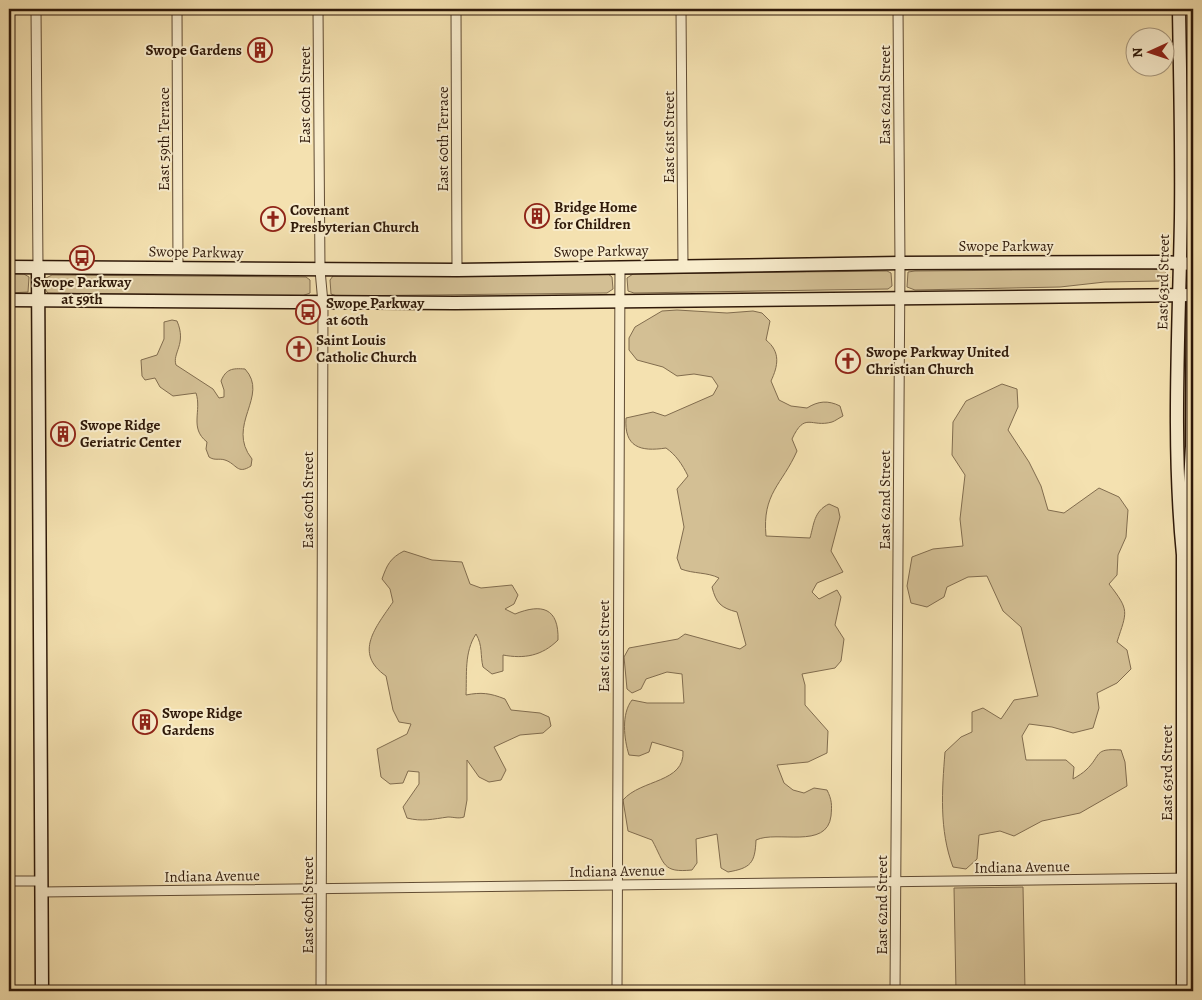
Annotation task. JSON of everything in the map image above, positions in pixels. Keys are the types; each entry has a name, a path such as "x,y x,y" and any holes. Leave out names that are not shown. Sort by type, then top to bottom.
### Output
{"main road":[{"name":"East 63rd Street","path":"1179,9 1177,431 1179,510 1183,555 1188,879 1183,991"},
{"name":"Swope Parkway","path":"9,267 457,270 900,262 1193,264"},
{"path":"38,267 42,991"},
{"name":"East 63rd Street","path":"1183,555 1188,536 1192,446 1193,286"},
{"path":"9,300 323,303 619,302 1193,295"}],"street":[{"path":"36,9 38,267"},
{"name":"East 59th Terrace","path":"177,9 178,268"},
{"name":"East 60th Street","path":"318,9 320,270 323,303 321,991"},
{"name":"East 60th Terrace","path":"456,9 457,270"},
{"name":"East 61st Street","path":"681,9 683,266"},
{"name":"East 62nd Street","path":"895,991 900,299 898,9"},
{"name":"East 61st Street","path":"617,991 620,267"},
{"name":"Indiana Avenue","path":"9,881 41,887 322,888 1188,879"}],"shaded area":[{"path":"1190,9 1193,9 1192,242 1188,241"},
{"path":"1164,270 1170,278 1161,281 1105,282 1060,287 915,290 907,287 908,272 915,271"},
{"path":"887,271 891,273 892,286 888,289 634,293 628,291 627,278 633,274"},
{"path":"9,274 24,274 29,277 28,292 9,293"},
{"path":"608,274 612,277 613,289 607,293 337,296 331,294 330,280 333,276"},
{"path":"52,275 306,277 310,280 310,293 302,296 48,293 44,288 44,279"},
{"path":"662,311 727,313 753,311 762,313 770,321 766,340 776,354 776,365 771,381 779,400 791,406 807,408 819,403 831,403 840,406 843,416 833,422 805,423 797,430 792,439 797,451 770,499 766,521 766,536 810,538 815,518 824,507 829,504 838,508 840,517 831,551 843,572 817,583 812,592 819,599 837,590 841,597 835,625 844,639 841,661 835,668 802,674 805,685 805,705 828,731 827,753 808,762 777,765 784,783 793,790 804,793 814,788 827,790 831,803 831,816 827,826 821,833 800,837 765,837 756,840 753,859 750,863 742,869 728,872 721,868 717,834 696,839 697,863 692,870 682,871 670,868 662,861 652,840 628,831 623,800 640,788 670,775 682,761 683,751 652,742 649,752 639,756 629,755 624,727 626,712 632,700 647,703 684,703 682,674 667,672 646,679 641,689 632,693 627,689 624,657 629,648 678,639 685,634 740,649 746,645 737,612 723,607 715,597 712,587 719,578 681,569 677,558 684,527 677,489 688,476 686,472 676,457 666,448 648,449 636,445 631,441 626,428 626,418 653,412 665,416 713,395 718,386 712,377 694,374 677,376 663,367 637,360 629,350 629,338 635,327"},
{"path":"177,321 180,329 176,365 213,389 219,398 224,397 221,381 230,370 245,369 251,379 253,390 243,434 245,446 252,459 251,466 240,469 225,460 209,457 206,449 207,442 202,437 197,425 198,406 196,393 173,396 160,387 155,378 145,380 142,376 141,360 157,355 164,339 164,322"},
{"path":"1002,384 1017,389 1018,407 1008,430 1029,462 1041,486 1048,510 1064,513 1099,488 1119,497 1128,510 1126,537 1118,555 1117,575 1109,584 1121,600 1125,612 1117,642 1127,650 1131,669 1117,683 1097,693 1099,708 1093,728 1073,733 1052,727 1029,724 1022,736 1026,760 1066,760 1074,767 1073,779 1086,770 1102,751 1121,750 1125,762 1127,786 1080,813 1042,821 1014,836 1000,831 979,835 977,859 966,869 953,867 945,839 943,795 945,752 961,737 972,732 972,712 983,708 1001,719 1014,700 1038,696 1021,627 1003,611 987,576 968,577 947,587 944,597 927,607 911,603 907,586 912,557 933,549 963,546 960,519 965,475 952,455 953,422 966,401"},
{"path":"404,551 432,560 462,562 470,584 481,588 512,585 518,595 514,604 505,609 515,614 533,609 547,611 556,621 558,629 558,640 546,650 518,657 503,655 503,671 492,674 483,667 476,634 472,641 467,664 466,695 490,694 500,697 505,699 511,710 540,713 549,717 551,726 543,733 520,735 494,747 506,770 501,780 489,782 479,777 467,760 467,800 464,817 462,818 448,817 423,820 407,818 403,807 419,784 419,772 408,771 403,783 390,784 381,777 377,749 407,734 411,724 399,722 393,710 386,676 376,667 369,649 375,630 393,602 390,589 382,579 390,562 395,556"},
{"path":"1023,887 1025,991 956,991 954,888"}],"place":[{"name":"Swope Gardens","path":"260,50"},
{"name":"Bridge Home for Children","path":"537,216"},
{"name":"Covenant Presbyterian Church","path":"273,219"},
{"name":"Swope Parkway at 59th","path":"82,258"},
{"name":"Swope Parkway at 60th","path":"308,312"},
{"name":"Saint Louis Catholic Church","path":"299,349"},
{"name":"Swope Parkway United Christian Church","path":"848,361"},
{"name":"Swope Ridge Geriatric Center","path":"63,434"},
{"name":"Swope Ridge Gardens","path":"145,722"}]}
